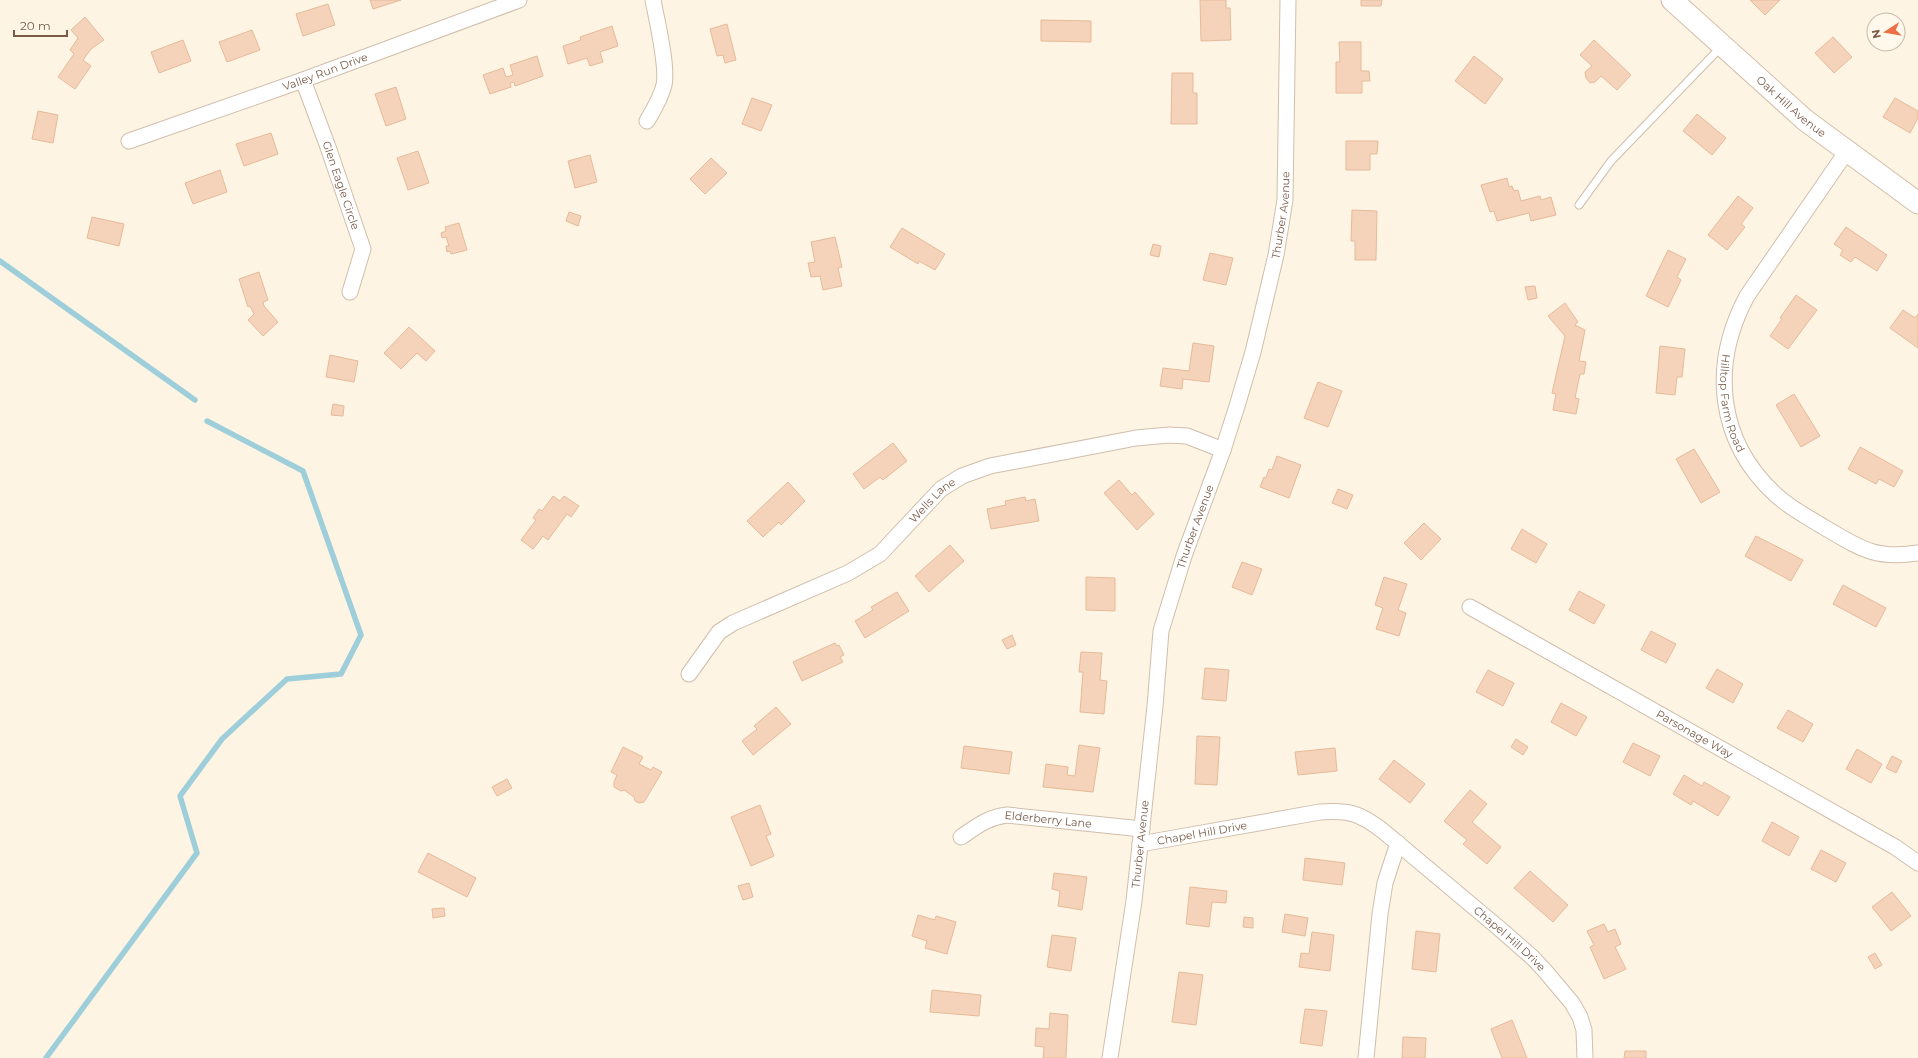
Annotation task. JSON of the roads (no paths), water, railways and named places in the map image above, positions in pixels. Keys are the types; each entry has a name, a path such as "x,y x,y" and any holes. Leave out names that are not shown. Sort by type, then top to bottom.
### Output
{"main road":[{"name":"Oak Hill Avenue","path":"1672,0 1805,120 1918,203"}],"street":[{"name":"Valley Run Drive","path":"129,141 302,80 519,0"},
{"path":"647,121 661,97 665,84 665,70 653,0"},
{"name":"Thurber Avenue","path":"1110,1058 1132,915 1142,829 1161,631 1184,556 1223,450 1253,352 1276,255 1285,200 1288,0"},
{"name":"Glen Eagle Circle","path":"302,80 364,249 350,292"},
{"name":"Hilltop Farm Road","path":"1847,151 1739,309 1728,338 1725,355 1724,384 1726,407 1736,440 1754,471 1769,488 1791,507 1860,549 1876,554 1892,556 1918,553"},
{"name":"Wells Lane","path":"689,674 719,632 733,623 848,573 880,554 941,490 962,476 990,466 1136,438 1169,435 1187,436 1223,450"},
{"name":"Parsonage Way","path":"1470,607 1888,843 1918,863"},
{"name":"Chapel Hill Drive","path":"1140,844 1234,826 1320,812 1338,810 1360,815 1398,843 1500,929 1533,958 1546,972 1572,1003 1580,1017 1584,1030 1585,1058"},
{"name":"Elderberry Lane","path":"960,837 984,821 995,816 1007,815 1142,829"},
{"path":"1366,1058 1380,914 1385,883 1398,843"}],"lane":[{"path":"1579,205 1611,161 1722,46"}],"waterway":[{"path":"0,261 195,400"},
{"path":"46,1058 197,853 180,796 222,739 287,679 341,674 361,635 303,471 207,421"}]}
